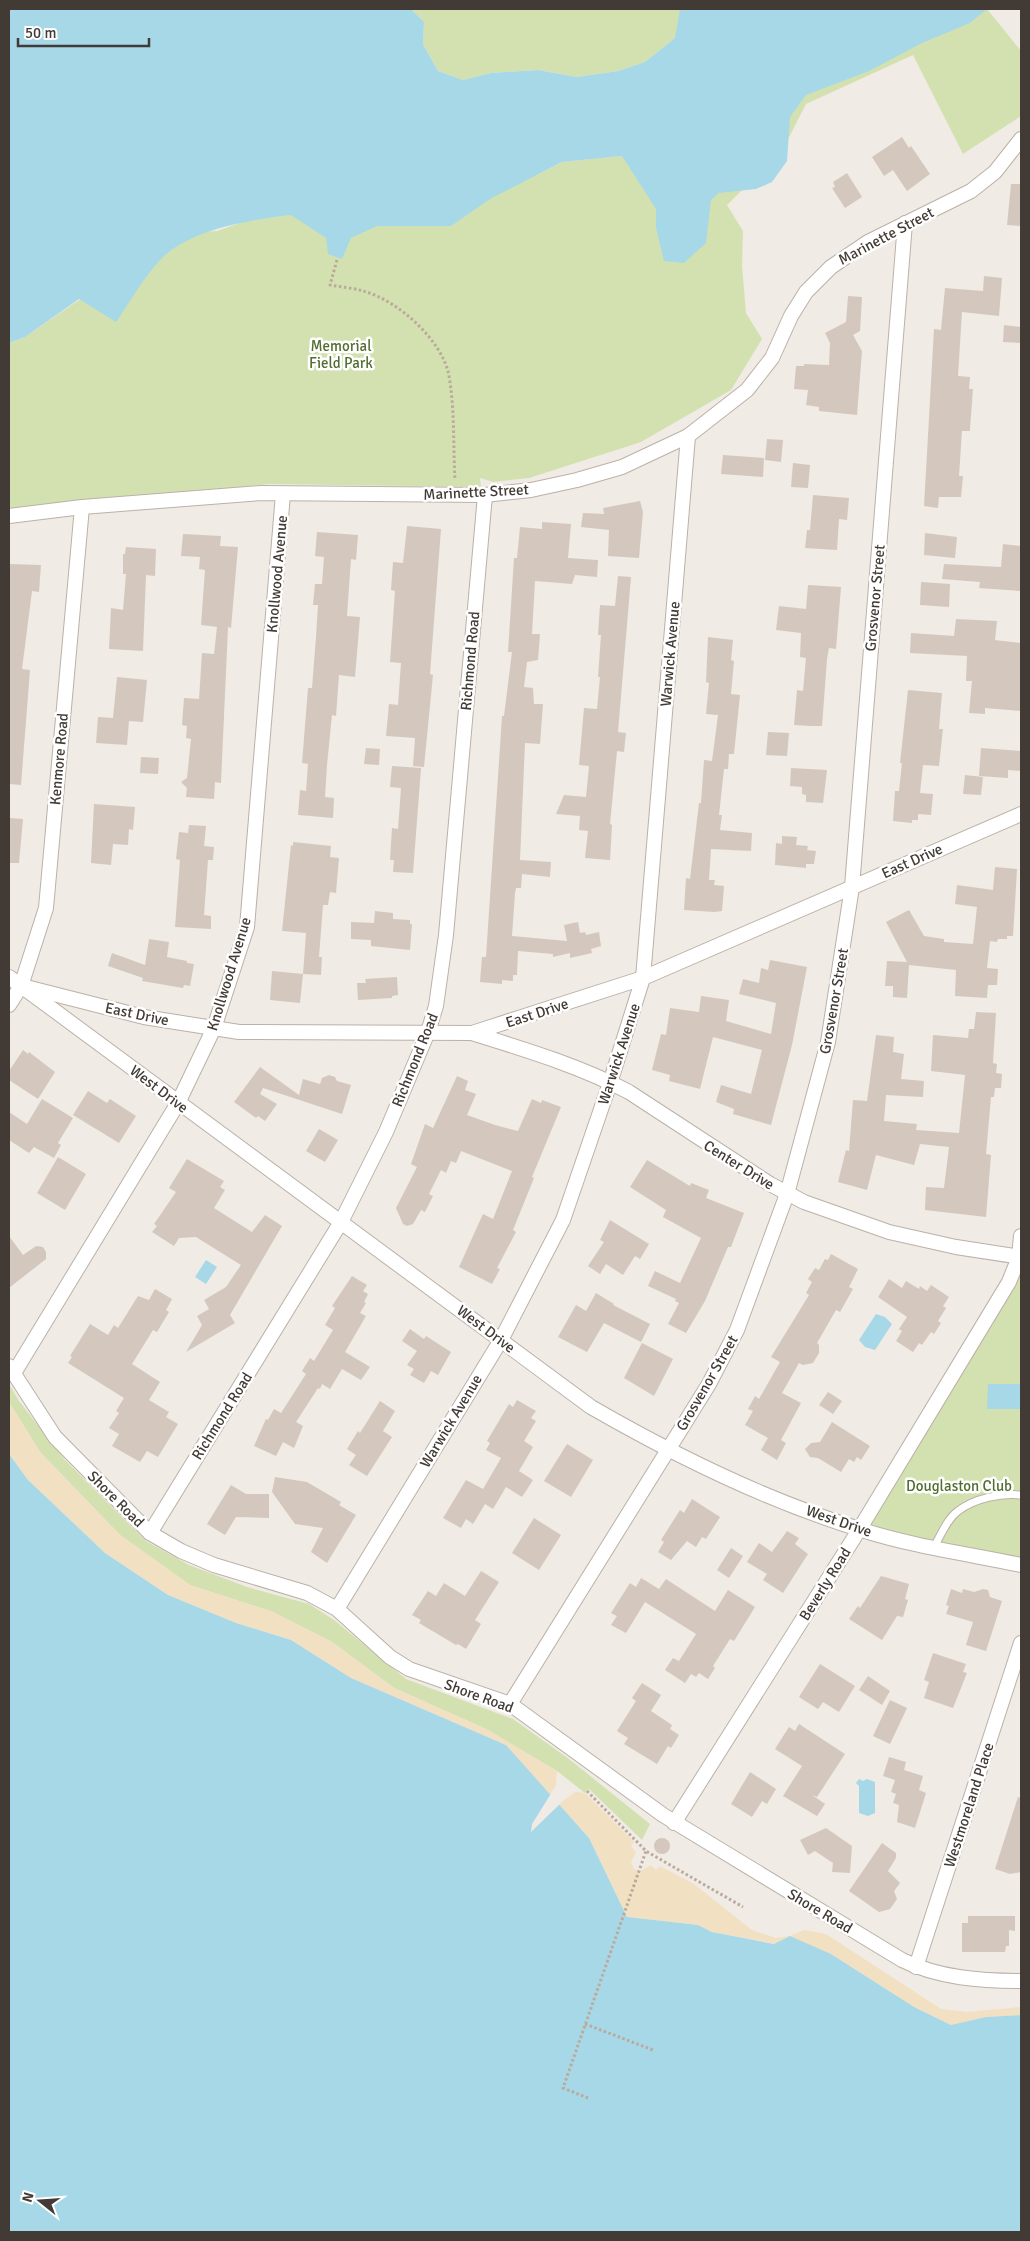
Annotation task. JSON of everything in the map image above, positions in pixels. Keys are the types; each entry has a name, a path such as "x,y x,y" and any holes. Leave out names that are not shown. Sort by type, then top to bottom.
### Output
{"street":[{"name":"Marinette Street","path":"9,516 82,507 261,493 484,495 531,490 577,480 622,467 688,436 746,390 772,358 791,316 806,292 830,267 868,242 905,222 971,191 995,172 1021,139"},
{"name":"Grosvenor Street","path":"510,1704 709,1384 737,1330 788,1194 828,1042 852,887 905,222"},
{"name":"Warwick Avenue","path":"337,1609 501,1340 563,1220 610,1083 643,978 688,436"},
{"name":"Knollwood Avenue","path":"11,1369 178,1103 214,1028 247,926 283,494"},
{"name":"Richmond Road","path":"150,1533 341,1222 386,1132 428,1032 436,1006 446,935 484,495"},
{"name":"Kenmore Road","path":"9,1005 21,986 46,908 82,507"},
{"name":"East Drive","path":"21,986 144,1017 239,1032 472,1033 643,978 1021,814"},
{"name":"West Drive","path":"9,977 591,1407 668,1450 754,1490 859,1530 1021,1565"},
{"name":"Center Drive","path":"472,1033 550,1057 610,1083 788,1194 888,1232 956,1247 1020,1257"},
{"name":"Beverly Road","path":"674,1823 859,1530 1009,1282 1020,1257 1021,1236"},
{"name":"Shore Road","path":"11,1369 55,1437 150,1533 182,1551 214,1565 307,1592 337,1609 390,1657 409,1669 510,1704 674,1823 916,1967 963,1978 1021,1981"},
{"name":"Westmoreland Place","path":"916,1967 1021,1643"}],"lane":[{"path":"934,1547 947,1524 958,1511 982,1499 1005,1494 1021,1495"}],"path":[{"path":"336,260 330,285 365,291 390,303 420,327 440,350 449,376 456,495"},
{"path":"586,1791 646,1851 743,1907"},
{"path":"588,2098 563,2088 646,1851"},
{"path":"585,2024 653,2050"}],"green space":[{"path":"411,9 724,9 702,30 675,38 645,62 618,71 577,77 538,70 491,73 463,80 438,71 423,44 424,22"},
{"name":"Memorial Field Park","path":"841,9 987,9 1021,51 1021,116 963,154 913,55 806,104 782,151 727,205 743,231 742,266 746,313 762,339 731,390 641,442 529,478 493,482 480,478 481,487 269,484 9,511 9,343 25,337 177,233 217,231 243,222 537,175 562,162 622,156"},
{"name":"Douglaston Club","path":"1021,1263 1021,1563 861,1528"},
{"path":"9,1384 19,1401 65,1460 146,1541 189,1565 247,1587 309,1604 334,1620 406,1679 513,1719 569,1759 650,1824 642,1840 589,1789 585,1793 557,1771 486,1729 394,1688 332,1642 273,1612 190,1585 120,1535 40,1452 9,1402"}],"sand":[{"path":"9,1402 40,1452 120,1535 190,1585 273,1612 332,1642 394,1688 486,1729 557,1771 556,1785 550,1795 506,1745 351,1678 291,1640 236,1623 168,1595 105,1553 28,1480 9,1454"},
{"path":"575,1792 585,1793 634,1842 631,1846 636,1852 631,1862 634,1869 641,1871 651,1865 656,1870 660,1866 694,1884 752,1930 776,1938 790,1936 804,1930 826,1934 941,2009 967,2012 1021,2007 1021,2015 986,2017 951,2025 914,2007 831,1954 712,1932 698,1925 627,1917 589,1838 559,1804"}],"water":[{"path":"9,9 411,9 424,22 423,44 438,71 463,80 491,73 538,70 577,77 618,71 645,62 675,38 680,9 987,9 970,23 922,43 869,71 806,95 790,117 787,161 772,182 756,189 719,193 711,200 706,243 684,263 664,261 656,228 656,209 622,156 562,162 490,199 451,226 377,226 351,238 342,259 328,254 326,238 291,215 240,223 205,233 188,240 161,259 116,322 79,299 25,337 9,343"},
{"path":"206,1260 217,1267 206,1284 195,1277"},
{"path":"876,1314 885,1317 892,1324 875,1350 865,1347 859,1340"},
{"path":"988,1384 1021,1384 1021,1409 987,1409"},
{"path":"9,1454 28,1480 105,1553 168,1595 236,1623 291,1640 351,1678 506,1745 589,1838 627,1917 698,1925 712,1932 774,1944 790,1936 831,1954 914,2007 951,2025 986,2017 1021,2015 1021,2232 9,2232"},
{"path":"859,1779 875,1782 875,1813 868,1816 859,1813 859,1786 856,1783"}],"pier":[{"path":"552,1792 561,1803 531,1832 532,1824"}],"building":[{"path":"902,137 909,148 911,146 930,174 907,191 893,170 884,176 872,157"},
{"path":"847,173 862,197 845,208 832,188 835,187 833,182"},
{"path":"1011,184 1021,184 1021,226 1007,225"},
{"path":"984,276 1002,278 999,316 962,312 958,376 970,377 969,389 973,389 970,431 962,431 959,476 963,476 961,497 939,497 938,508 924,506 934,329 941,330 945,288 983,291"},
{"path":"848,296 862,297 860,331 853,335 862,351 857,415 819,411 819,407 806,405 808,390 794,389 796,366 804,366 804,364 829,365 830,343 825,333 846,322"},
{"path":"1004,325 1021,327 1021,343 1003,342"},
{"path":"767,439 783,440 781,462 765,460"},
{"path":"723,455 764,458 763,477 721,474"},
{"path":"793,463 810,465 808,488 791,487"},
{"path":"813,495 849,498 847,520 839,519 837,550 805,548 807,530 810,530"},
{"path":"640,501 643,512 639,558 608,556 609,530 581,527 583,513 604,514 603,508"},
{"path":"542,522 571,524 568,558 598,560 597,577 575,575 572,584 535,581 532,634 540,634 538,660 527,662 524,687 533,688 534,704 543,704 540,744 525,743 520,860 551,862 550,877 522,874 521,888 516,888 515,893 512,936 567,941 564,925 578,922 580,933 585,932 586,935 599,932 601,946 591,949 592,953 570,958 570,953 553,957 553,954 518,951 517,975 513,975 513,981 502,980 502,984 480,982 482,957 486,957 502,716 504,716 512,652 508,652 514,558 517,558 520,527 542,529"},
{"path":"407,526 441,529 430,674 433,675 424,767 413,766 415,738 386,736 389,704 398,705 401,663 390,662 395,591 391,590 393,562 403,563"},
{"path":"317,532 358,535 356,560 351,559 347,616 360,617 355,677 339,675 336,716 332,715 327,765 325,797 334,798 333,818 298,815 300,790 306,791 308,764 302,763 308,688 312,688 316,637 318,605 313,605 315,584 322,584 324,557 315,556"},
{"path":"925,533 957,537 955,558 924,555"},
{"path":"183,534 221,536 220,546 238,547 231,628 228,627 221,783 215,782 214,799 186,797 187,788 181,782 187,778 191,739 186,738 187,726 182,725 184,698 199,699 202,653 214,654 217,627 201,625 205,570 199,569 200,557 181,556"},
{"path":"1003,544 1021,546 1021,591 979,588 980,582 942,579 944,564 1001,567"},
{"path":"126,547 156,549 155,576 146,575 143,651 109,649 111,608 123,610 126,574 123,574 123,554 125,554"},
{"path":"9,564 41,565 39,592 32,591 22,669 30,670 21,785 9,784"},
{"path":"618,576 631,577 618,732 626,733 624,752 617,751 610,824 612,825 610,860 585,858 588,831 579,830 580,816 556,814 564,795 586,797 589,766 579,765 584,708 597,709 600,677 598,677 601,635 598,635 600,605 615,606"},
{"path":"921,582 950,584 949,607 920,605"},
{"path":"808,585 841,587 836,649 829,648 827,659 822,726 794,725 797,690 803,691 806,658 800,657 801,633 776,630 779,606 806,609"},
{"path":"956,619 997,621 995,640 1021,643 1021,711 985,708 985,714 969,713 972,681 966,681 967,656 910,653 911,633 954,636"},
{"path":"708,637 733,640 731,660 734,661 731,694 740,695 734,754 729,754 728,769 724,769 719,815 722,815 720,830 752,833 751,851 711,849 709,880 715,880 714,885 724,886 722,911 714,912 684,910 686,878 690,879 699,803 701,803 704,760 712,761 718,715 706,714 709,683 706,682"},
{"path":"117,677 147,680 143,722 129,721 127,745 96,743 98,717 113,718"},
{"path":"908,690 942,693 939,729 943,729 939,766 923,765 920,793 933,794 931,815 918,814 918,820 912,820 912,823 893,821 895,791 899,791"},
{"path":"768,732 789,733 787,756 766,755"},
{"path":"366,748 380,749 379,765 364,764"},
{"path":"981,748 1021,751 1021,771 1008,770 1008,778 979,776"},
{"path":"141,757 159,758 158,774 140,773"},
{"path":"392,766 421,768 413,873 393,872 394,860 390,860 392,828 398,829 401,788 390,787"},
{"path":"791,768 827,770 823,803 806,802 806,795 802,794 802,787 790,786"},
{"path":"965,775 983,777 981,795 963,794"},
{"path":"94,804 135,807 133,830 129,829 128,845 113,844 111,865 91,863"},
{"path":"9,818 23,819 19,863 9,863"},
{"path":"189,825 206,826 204,846 214,847 213,860 208,860 204,915 211,916 211,929 175,927 180,860 176,859 179,832 188,833"},
{"path":"782,836 797,837 796,845 808,846 807,850 816,851 814,864 806,864 806,868 775,865 776,843 782,844"},
{"path":"293,842 331,846 330,857 339,858 336,893 330,892 328,905 323,905 319,957 322,957 321,975 303,974 306,933 282,931 291,845 293,846"},
{"path":"995,867 1017,869 1014,920 1013,936 1007,936 1007,939 998,939 997,942 990,941 987,968 998,969 997,985 988,985 987,998 955,996 956,970 909,965 907,998 893,997 893,986 885,986 887,961 907,962 886,922 909,910 924,936 944,939 944,942 973,944 977,907 955,904 957,885 993,890"},
{"path":"375,911 393,913 393,919 410,920 410,924 412,924 410,950 371,946 371,940 351,939 351,922 374,923"},
{"path":"149,939 169,942 167,957 194,964 190,986 184,985 183,988 142,981 143,978 108,966 112,953 145,965"},
{"path":"770,960 807,967 792,1045 771,1125 733,1114 734,1109 716,1102 721,1085 751,1094 762,1050 713,1037 700,1089 669,1081 670,1075 652,1070 661,1034 666,1035 670,1008 699,1012 701,996 729,1000 726,1021 771,1034 776,1003 739,994 743,979 759,983 761,968 768,970"},
{"path":"272,971 303,974 300,1003 270,1000"},
{"path":"397,977 398,995 392,996 392,998 358,1000 357,983 366,983 365,979"},
{"path":"976,1012 996,1013 993,1063 997,1064 996,1073 1002,1074 1001,1088 995,1088 994,1097 991,1097 986,1154 991,1155 986,1217 925,1210 926,1187 944,1188 949,1147 920,1144 914,1165 876,1155 867,1190 838,1182 846,1150 849,1151 853,1100 867,1101 876,1035 894,1037 893,1052 904,1054 901,1079 924,1081 923,1097 886,1095 884,1121 917,1124 916,1130 959,1133 965,1075 931,1071 933,1035 968,1038 969,1029 974,1029"},
{"path":"23,1050 28,1054 29,1052 55,1072 38,1099 9,1080 9,1071"},
{"path":"260,1067 299,1095 303,1079 320,1084 322,1078 329,1075 335,1077 337,1081 351,1085 342,1114 263,1088 260,1094 277,1104 265,1121 258,1116 256,1118 234,1102"},
{"path":"457,1076 468,1081 465,1090 476,1094 467,1115 495,1125 518,1131 532,1099 541,1103 542,1100 561,1107 532,1177 534,1178 513,1230 516,1232 497,1268 500,1269 492,1284 459,1267 483,1214 493,1219 512,1171 461,1151 456,1163 451,1161 446,1173 441,1170 429,1194 433,1196 425,1212 421,1210 413,1224 407,1226 403,1224 396,1208 417,1167 411,1164 425,1124 433,1128"},
{"path":"88,1091 107,1103 110,1099 136,1116 119,1143 73,1115"},
{"path":"42,1099 73,1118 58,1143 61,1145 54,1158 34,1147 29,1153 9,1140 9,1112 27,1124"},
{"path":"319,1129 338,1140 325,1162 306,1151"},
{"path":"58,1157 86,1174 65,1210 37,1193"},
{"path":"187,1159 224,1181 220,1187 225,1190 214,1208 252,1232 265,1215 282,1226 230,1315 235,1323 186,1352 202,1325 197,1316 209,1309 204,1300 226,1287 241,1265 196,1237 179,1238 174,1246 152,1232 157,1226 154,1224 176,1192 169,1188"},
{"path":"647,1160 690,1186 691,1183 709,1190 706,1198 744,1213 731,1247 728,1247 705,1301 686,1333 668,1324 679,1303 675,1301 676,1299 648,1286 655,1271 680,1283 701,1238 663,1217 666,1210 630,1187"},
{"path":"610,1220 649,1244 640,1259 635,1256 623,1275 606,1264 600,1274 588,1266 604,1242 600,1240"},
{"path":"9,1236 23,1255 36,1246 43,1247 46,1252 46,1259 9,1288"},
{"path":"831,1254 858,1269 849,1287 853,1289 840,1312 836,1310 817,1343 819,1345 819,1353 813,1363 803,1365 799,1363 782,1393 801,1403 781,1440 786,1443 777,1460 761,1450 768,1438 745,1425 753,1411 748,1409 755,1396 759,1399 780,1362 771,1357 809,1295 806,1293 812,1282 808,1279 815,1268 819,1270 825,1259 828,1260"},
{"path":"352,1276 367,1285 363,1291 368,1294 364,1302 366,1303 360,1313 366,1316 345,1352 370,1367 361,1380 342,1369 330,1389 322,1384 320,1389 318,1388 296,1422 303,1426 294,1448 283,1442 276,1456 254,1446 266,1419 268,1420 274,1409 281,1413 306,1374 302,1371 310,1358 314,1361 333,1330 325,1325 335,1308 332,1306"},
{"path":"889,1279 902,1288 906,1281 919,1289 920,1286 927,1291 931,1285 949,1297 943,1306 946,1308 938,1321 941,1323 934,1334 931,1332 922,1345 919,1343 913,1352 896,1341 902,1331 899,1329 907,1317 878,1297"},
{"path":"155,1289 172,1299 166,1310 169,1312 157,1332 153,1330 132,1364 160,1382 149,1400 169,1412 166,1417 178,1424 158,1457 147,1451 140,1462 112,1446 119,1434 109,1428 119,1413 116,1411 124,1398 68,1363 72,1357 70,1356 90,1324 108,1335 114,1325 118,1328 138,1296 149,1300"},
{"path":"596,1293 613,1305 650,1324 641,1342 604,1323 587,1352 558,1337 576,1305 586,1311"},
{"path":"410,1329 424,1339 426,1336 451,1352 438,1375 431,1371 424,1383 410,1375 414,1369 407,1365 417,1351 402,1341"},
{"path":"642,1343 673,1359 654,1396 624,1378"},
{"path":"828,1392 842,1401 833,1414 819,1405"},
{"path":"517,1400 536,1411 531,1418 536,1421 524,1441 533,1447 519,1471 533,1480 522,1497 506,1487 493,1509 485,1504 473,1524 466,1519 461,1528 443,1518 466,1480 483,1489 501,1458 486,1450 490,1443 487,1441 509,1404 513,1407"},
{"path":"380,1401 395,1411 383,1431 392,1437 367,1476 349,1465 356,1455 347,1449 358,1431 360,1433"},
{"path":"832,1422 870,1446 861,1460 857,1457 854,1462 849,1459 841,1472 818,1458 810,1457 805,1449 811,1443 820,1442"},
{"path":"567,1444 593,1460 571,1497 544,1481"},
{"path":"275,1477 307,1482 341,1502 339,1505 356,1515 327,1563 311,1552 323,1528 295,1524 272,1492"},
{"path":"231,1485 246,1494 269,1494 269,1518 236,1517 225,1535 207,1524"},
{"path":"692,1499 720,1517 706,1539 702,1537 696,1547 687,1541 671,1560 658,1552 664,1542 661,1540 680,1510 684,1513"},
{"path":"534,1518 561,1535 539,1570 512,1553"},
{"path":"787,1531 799,1538 795,1544 808,1554 783,1593 763,1580 767,1574 747,1562 759,1543 772,1552"},
{"path":"731,1548 743,1556 729,1578 717,1570"},
{"path":"481,1571 499,1582 475,1620 481,1624 466,1649 419,1623 421,1620 412,1615 428,1591 436,1596 444,1583 465,1596"},
{"path":"881,1576 909,1584 905,1599 908,1600 903,1617 897,1616 882,1640 849,1619 858,1606 860,1608"},
{"path":"641,1578 659,1589 666,1579 715,1611 728,1590 755,1607 734,1641 730,1639 713,1666 715,1668 708,1679 699,1673 696,1677 691,1674 685,1683 665,1670 673,1658 679,1661 696,1634 645,1602 626,1633 611,1625 617,1616 611,1613 630,1583 636,1587"},
{"path":"951,1589 962,1593 963,1589 974,1592 983,1589 988,1590 990,1597 1002,1601 986,1651 966,1645 973,1622 946,1614 949,1606 946,1605"},
{"path":"933,1653 966,1664 963,1672 967,1673 953,1708 924,1698 929,1682 924,1680"},
{"path":"820,1664 855,1686 839,1712 823,1702 818,1709 799,1697"},
{"path":"868,1676 890,1691 882,1705 859,1690"},
{"path":"642,1683 661,1695 651,1711 672,1725 670,1729 679,1735 671,1748 668,1746 657,1764 624,1744 628,1738 617,1731 636,1701 632,1698"},
{"path":"890,1700 907,1708 890,1744 873,1736"},
{"path":"799,1724 845,1754 817,1797 812,1795 825,1804 817,1816 783,1796 802,1766 775,1749 789,1727 795,1731"},
{"path":"889,1757 906,1762 904,1770 923,1776 919,1790 926,1793 915,1828 897,1822 899,1805 893,1803 896,1794 891,1792 895,1780 883,1776"},
{"path":"750,1772 776,1789 767,1804 762,1801 752,1817 731,1804"},
{"path":"1018,1797 1021,1798 1021,1872 1010,1874 995,1869"},
{"path":"826,1828 852,1846 850,1873 832,1872 833,1863 815,1851 808,1855 800,1840"},
{"path":"662,1838 668,1840 670,1846 668,1852 662,1854 656,1852 654,1846 656,1840"},
{"path":"882,1843 896,1853 896,1858 888,1871 900,1883 894,1891 897,1899 890,1909 879,1912 849,1891"},
{"path":"968,1916 1015,1916 1015,1931 1009,1930 1009,1946 1006,1946 1005,1952 962,1952 962,1923 968,1923"}]}
